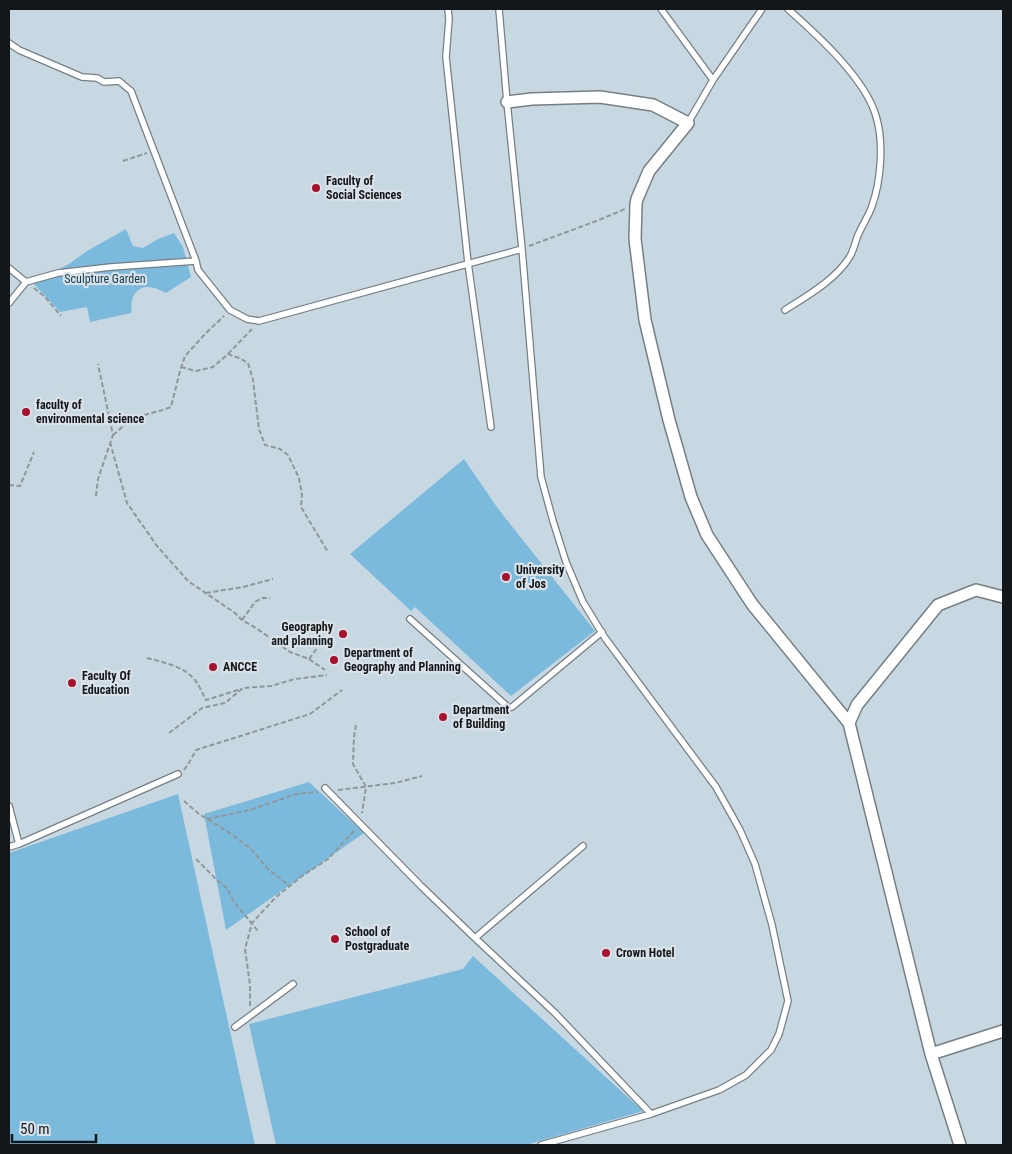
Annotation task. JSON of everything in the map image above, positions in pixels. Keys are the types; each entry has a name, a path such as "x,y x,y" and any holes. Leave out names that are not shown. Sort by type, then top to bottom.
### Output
{"street":[{"path":"508,102 532,99 600,97 653,105 688,123 649,171 636,204 635,239 645,320 669,420 691,497 707,536 752,604 849,722 931,1054 960,1145"},
{"path":"849,722 857,706 938,605 976,590 1003,596"},
{"path":"931,1054 1003,1031"}],"lane":[{"path":"448,9 446,58 468,264 491,427"},
{"path":"499,9 541,477 566,562 583,602 605,638 716,787 740,830 755,864 772,925 788,1001 779,1034 771,1050 746,1075 719,1090 651,1114 541,1145"},
{"path":"661,9 713,80"},
{"path":"688,123 713,80 762,9"},
{"path":"785,310 811,294 833,277 850,257 858,234 872,206 880,172 881,143 876,116 853,75 810,28 788,9"},
{"path":"9,43 19,50 82,77 97,78 104,82 119,81 132,91 198,270 230,310 248,319 259,321 522,249"},
{"path":"9,303 26,282 58,273 196,261"},
{"path":"9,268 26,282"},
{"path":"410,619 509,708 602,632"},
{"path":"9,847 178,774"},
{"path":"326,790 474,938 555,1013 651,1114"},
{"path":"9,806 18,844"},
{"path":"474,938 584,846"},
{"path":"235,1027 293,984"}],"path":[{"path":"123,162 154,151"},
{"path":"522,249 636,204"},
{"path":"26,282 46,298 61,316"},
{"path":"96,496 98,479 113,435 128,422 170,407 185,356 206,332 230,310"},
{"path":"181,367 196,371 213,367 259,321"},
{"path":"228,354 248,363 253,380 259,428 265,445 280,449 288,455 299,478 302,495 301,507 328,552"},
{"path":"98,364 113,435"},
{"path":"110,442 127,503 169,561 188,581 235,613 242,620 290,652 309,659 325,670"},
{"path":"9,485 20,486 34,452"},
{"path":"206,593 243,587 273,579"},
{"path":"242,620 255,602 262,598 270,598"},
{"path":"309,659 318,647 319,623"},
{"path":"147,658 164,662 183,670 193,677 206,700 243,688 271,686 295,679 327,675"},
{"path":"169,733 202,708 225,703 243,688"},
{"path":"178,774 186,768 196,750 310,714 342,690"},
{"path":"249,1016 250,985 245,949 252,923 276,897 302,876 328,859 356,828 363,810 366,786 353,764 356,726"},
{"path":"206,819 250,810 296,794 395,783 422,776"},
{"path":"184,801 199,814 251,849 270,870 290,886"},
{"path":"196,859 227,888 234,902 258,932"}],"shaded area":[{"name":"University of Jos","path":"9,9 1003,9 1003,1145 9,1145"}],"green space":[{"name":"Sculpture Garden","path":"126,229 133,246 143,248 158,239 174,233 183,247 191,277 166,293 148,287 140,289 132,299 131,313 90,322 87,307 60,312 33,283 69,264 87,251"},
{"path":"464,459 499,510 595,631 511,696 415,607 411,611 350,554"},
{"path":"309,782 364,833 226,930 204,814"},
{"path":"178,794 255,1145 9,1145 9,853"},
{"path":"473,956 643,1111 526,1145 276,1145 249,1024 463,969"}],"place":[{"name":"Faculty of Social Sciences","path":"316,188"},
{"name":"faculty of environmental science","path":"26,412"},
{"name":"University of Jos","path":"506,577"},
{"name":"Geography and planning","path":"343,634"},
{"name":"Department of Geography and Planning","path":"334,660"},
{"name":"ANCCE","path":"213,667"},
{"name":"Faculty Of Education","path":"72,683"},
{"name":"Department of Building","path":"443,717"},
{"name":"School of Postgraduate","path":"335,939"},
{"name":"Crown Hotel","path":"606,953"}]}
